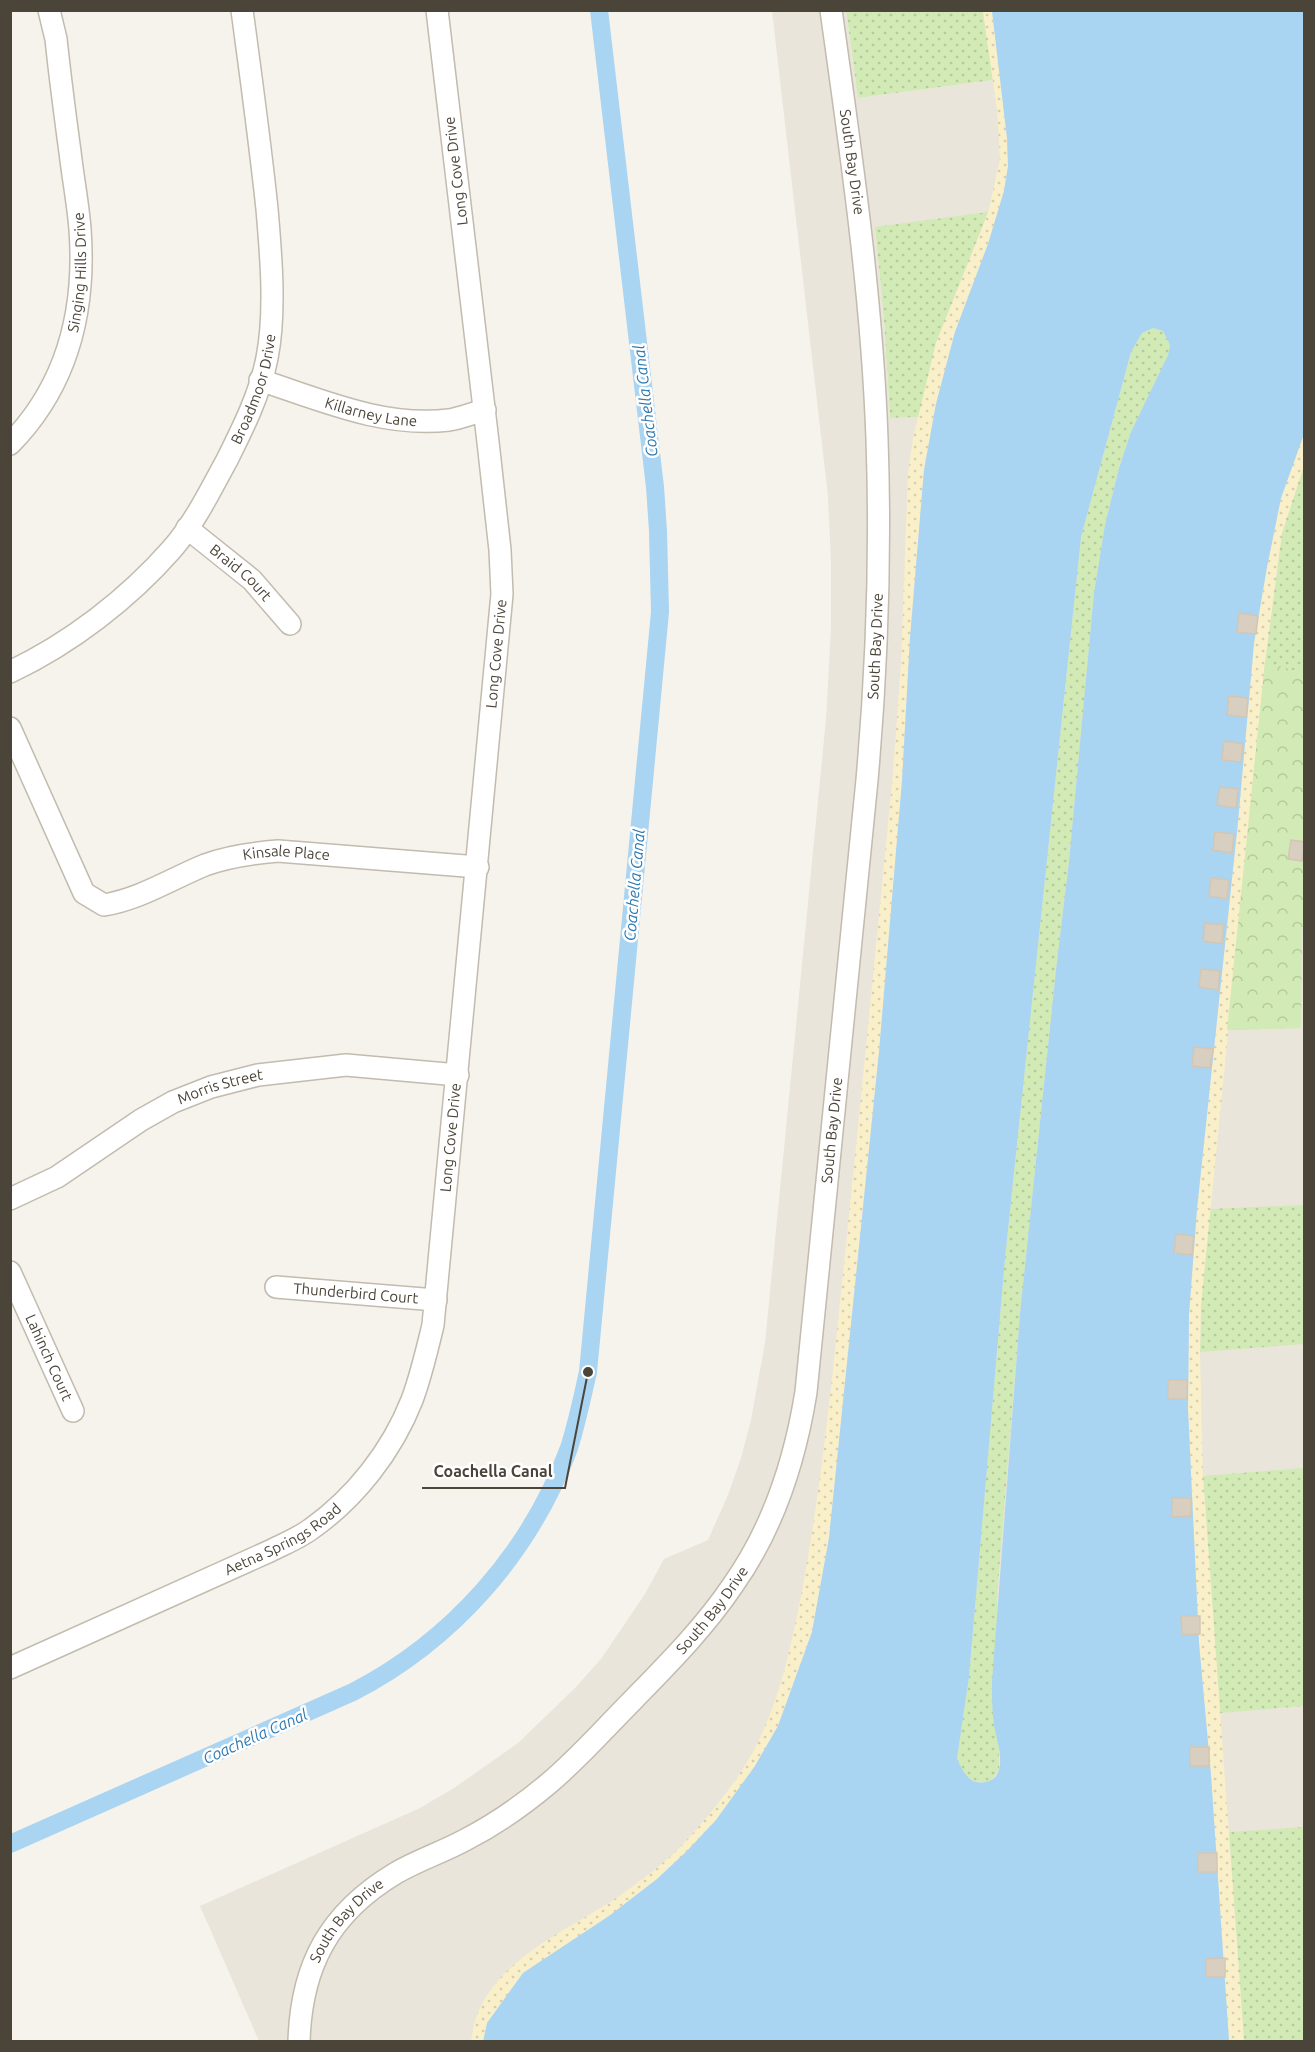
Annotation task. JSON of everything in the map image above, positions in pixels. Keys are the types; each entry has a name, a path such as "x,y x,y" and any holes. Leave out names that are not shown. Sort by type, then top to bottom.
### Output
{"street":[{"name":"Singing Hills Drive","path":"10,444 26,428 50,394 76,322 80,286 80,230 56,39 49,10"},
{"name":"Broadmoor Drive","path":"10,672 31,662 76,634 131,590 174,548 204,501 234,446 253,404 267,358 271,311 270,249 259,133 242,10"},
{"name":"Long Cove Drive","path":"436,1300 502,594 500,550 485,411 437,10"},
{"name":"South Bay Drive","path":"299,2042 304,1992 312,1964 325,1940 341,1918 361,1899 397,1873 466,1840 524,1803 571,1763 653,1680 709,1618 755,1551 785,1484 794,1452 806,1392 867,780 878,569 877,439 863,254 858,199 831,10"},
{"name":"Killarney Lane","path":"260,380 366,415 408,421 449,420 485,411"},
{"name":"Braid Court","path":"187,528 252,580 290,624"},
{"name":"Kinsale Place","path":"10,728 84,893 104,905 124,902 214,862 251,853 278,851 478,867"},
{"name":"Morris Street","path":"10,1199 57,1177 141,1120 173,1102 211,1087 258,1075 346,1065 458,1075"},
{"name":"Lahinch Court","path":"10,1272 73,1411"},
{"name":"Thunderbird Court","path":"276,1287 436,1300"},
{"name":"Aetna Springs Road","path":"10,1668 270,1551 309,1530 339,1506 368,1475 393,1439 411,1402 431,1336 436,1300"}],"shaded area":[{"path":"772,11 846,11 858,98 993,80 983,11 1304,11 1304,2041 259,2041 200,1906 420,1808 454,1788 518,1743 575,1688 601,1659 645,1594 664,1559 708,1540 728,1495 751,1420 765,1343 826,719 831,628 828,496","holes":["875,227 919,417 890,418"]}],"green space":[{"path":"846,11 983,11 993,80 858,98"},
{"path":"988,212 936,343 919,417 890,418 875,227"},
{"path":"1153,328 1163,331 1170,345 1168,355 1131,432 1119,467 1105,525 1094,593 1069,862 1020,1314 997,1596 999,1769 990,1782 983,1783 969,1778 957,1758 969,1677 1005,1258 1081,537 1131,352 1142,333"},
{"path":"1304,466 1304,904 1292,914 1301,1028 1227,1030 1265,662 1282,533"},
{"path":"1265,662 1304,673 1304,904 1301,1028 1227,1030"},
{"path":"1304,1205 1304,1344 1200,1352 1201,1305 1209,1209"},
{"path":"1304,1468 1304,1706 1220,1713 1203,1476"},
{"path":"1304,1827 1304,2041 1244,2041 1229,1832"}],"sand":[{"path":"983,11 992,11 1007,138 1008,166 1004,191 988,244 955,332 936,404 924,470 910,638 902,781 879,1052 829,1538 812,1632 778,1726 755,1766 716,1820 657,1879 609,1916 523,1973 483,2041 471,2042 477,2016 488,1994 504,1974 544,1942 610,1902 650,1874 682,1845 712,1810 740,1773 758,1741 783,1674 810,1544 821,1473 833,1365 893,773 901,662 908,473 913,438 936,343 988,213 1000,159 997,110"},
{"path":"1304,434 1304,466 1282,533 1265,662 1201,1305 1203,1476 1244,2041 1229,2041 1211,1775 1199,1643 1188,1409 1189,1314 1197,1209 1238,822 1254,643 1281,498"}],"water":[{"path":"992,11 1304,11 1304,434 1281,498 1254,643 1238,822 1197,1209 1189,1314 1188,1409 1199,1643 1211,1775 1229,2041 483,2042 487,2023 523,1973 609,1916 657,1879 716,1820 755,1766 778,1726 812,1632 829,1538 879,1052 902,781 910,638 924,470 936,404 955,332 988,244 1004,191 1008,166 1007,138","holes":["1153,328 1163,331 1170,345 1168,355 1131,432 1119,468 1105,525 1094,593 1069,862 1020,1314 992,1682 993,1719 1000,1764 994,1778 980,1783 967,1776 957,1758 969,1677 1005,1258 1081,537 1131,352 1142,333"]}],"building":[{"path":"1239,613 1258,616 1256,634 1237,632"},
{"path":"1229,696 1248,698 1246,717 1227,715"},
{"path":"1224,741 1243,744 1241,762 1222,760"},
{"path":"1220,787 1238,789 1236,808 1217,805"},
{"path":"1215,832 1234,834 1232,853 1213,850"},
{"path":"1291,840 1305,842 1302,861 1288,859"},
{"path":"1211,878 1229,880 1227,899 1209,896"},
{"path":"1205,923 1224,925 1222,944 1203,941"},
{"path":"1201,969 1220,971 1218,990 1199,987"},
{"path":"1194,1047 1213,1049 1210,1068 1192,1066"},
{"path":"1176,1234 1194,1236 1192,1255 1174,1253"},
{"path":"1168,1380 1187,1380 1187,1399 1168,1399"},
{"path":"1172,1498 1191,1498 1191,1516 1172,1517"},
{"path":"1181,1616 1200,1616 1200,1634 1182,1635"},
{"path":"1190,1747 1209,1747 1209,1766 1190,1766"},
{"path":"1198,1853 1217,1853 1217,1872 1198,1872"},
{"path":"1225,1958 1225,1977 1206,1977 1206,1959"}],"waterway":[{"name":"Coachella Canal","path":"10,1844 353,1692 389,1671 423,1647 455,1620 510,1558 553,1487 569,1448 588,1372 660,612 655,487 599,10"}],"place":[{"name":"Coachella Canal","path":"588,1372"}]}
